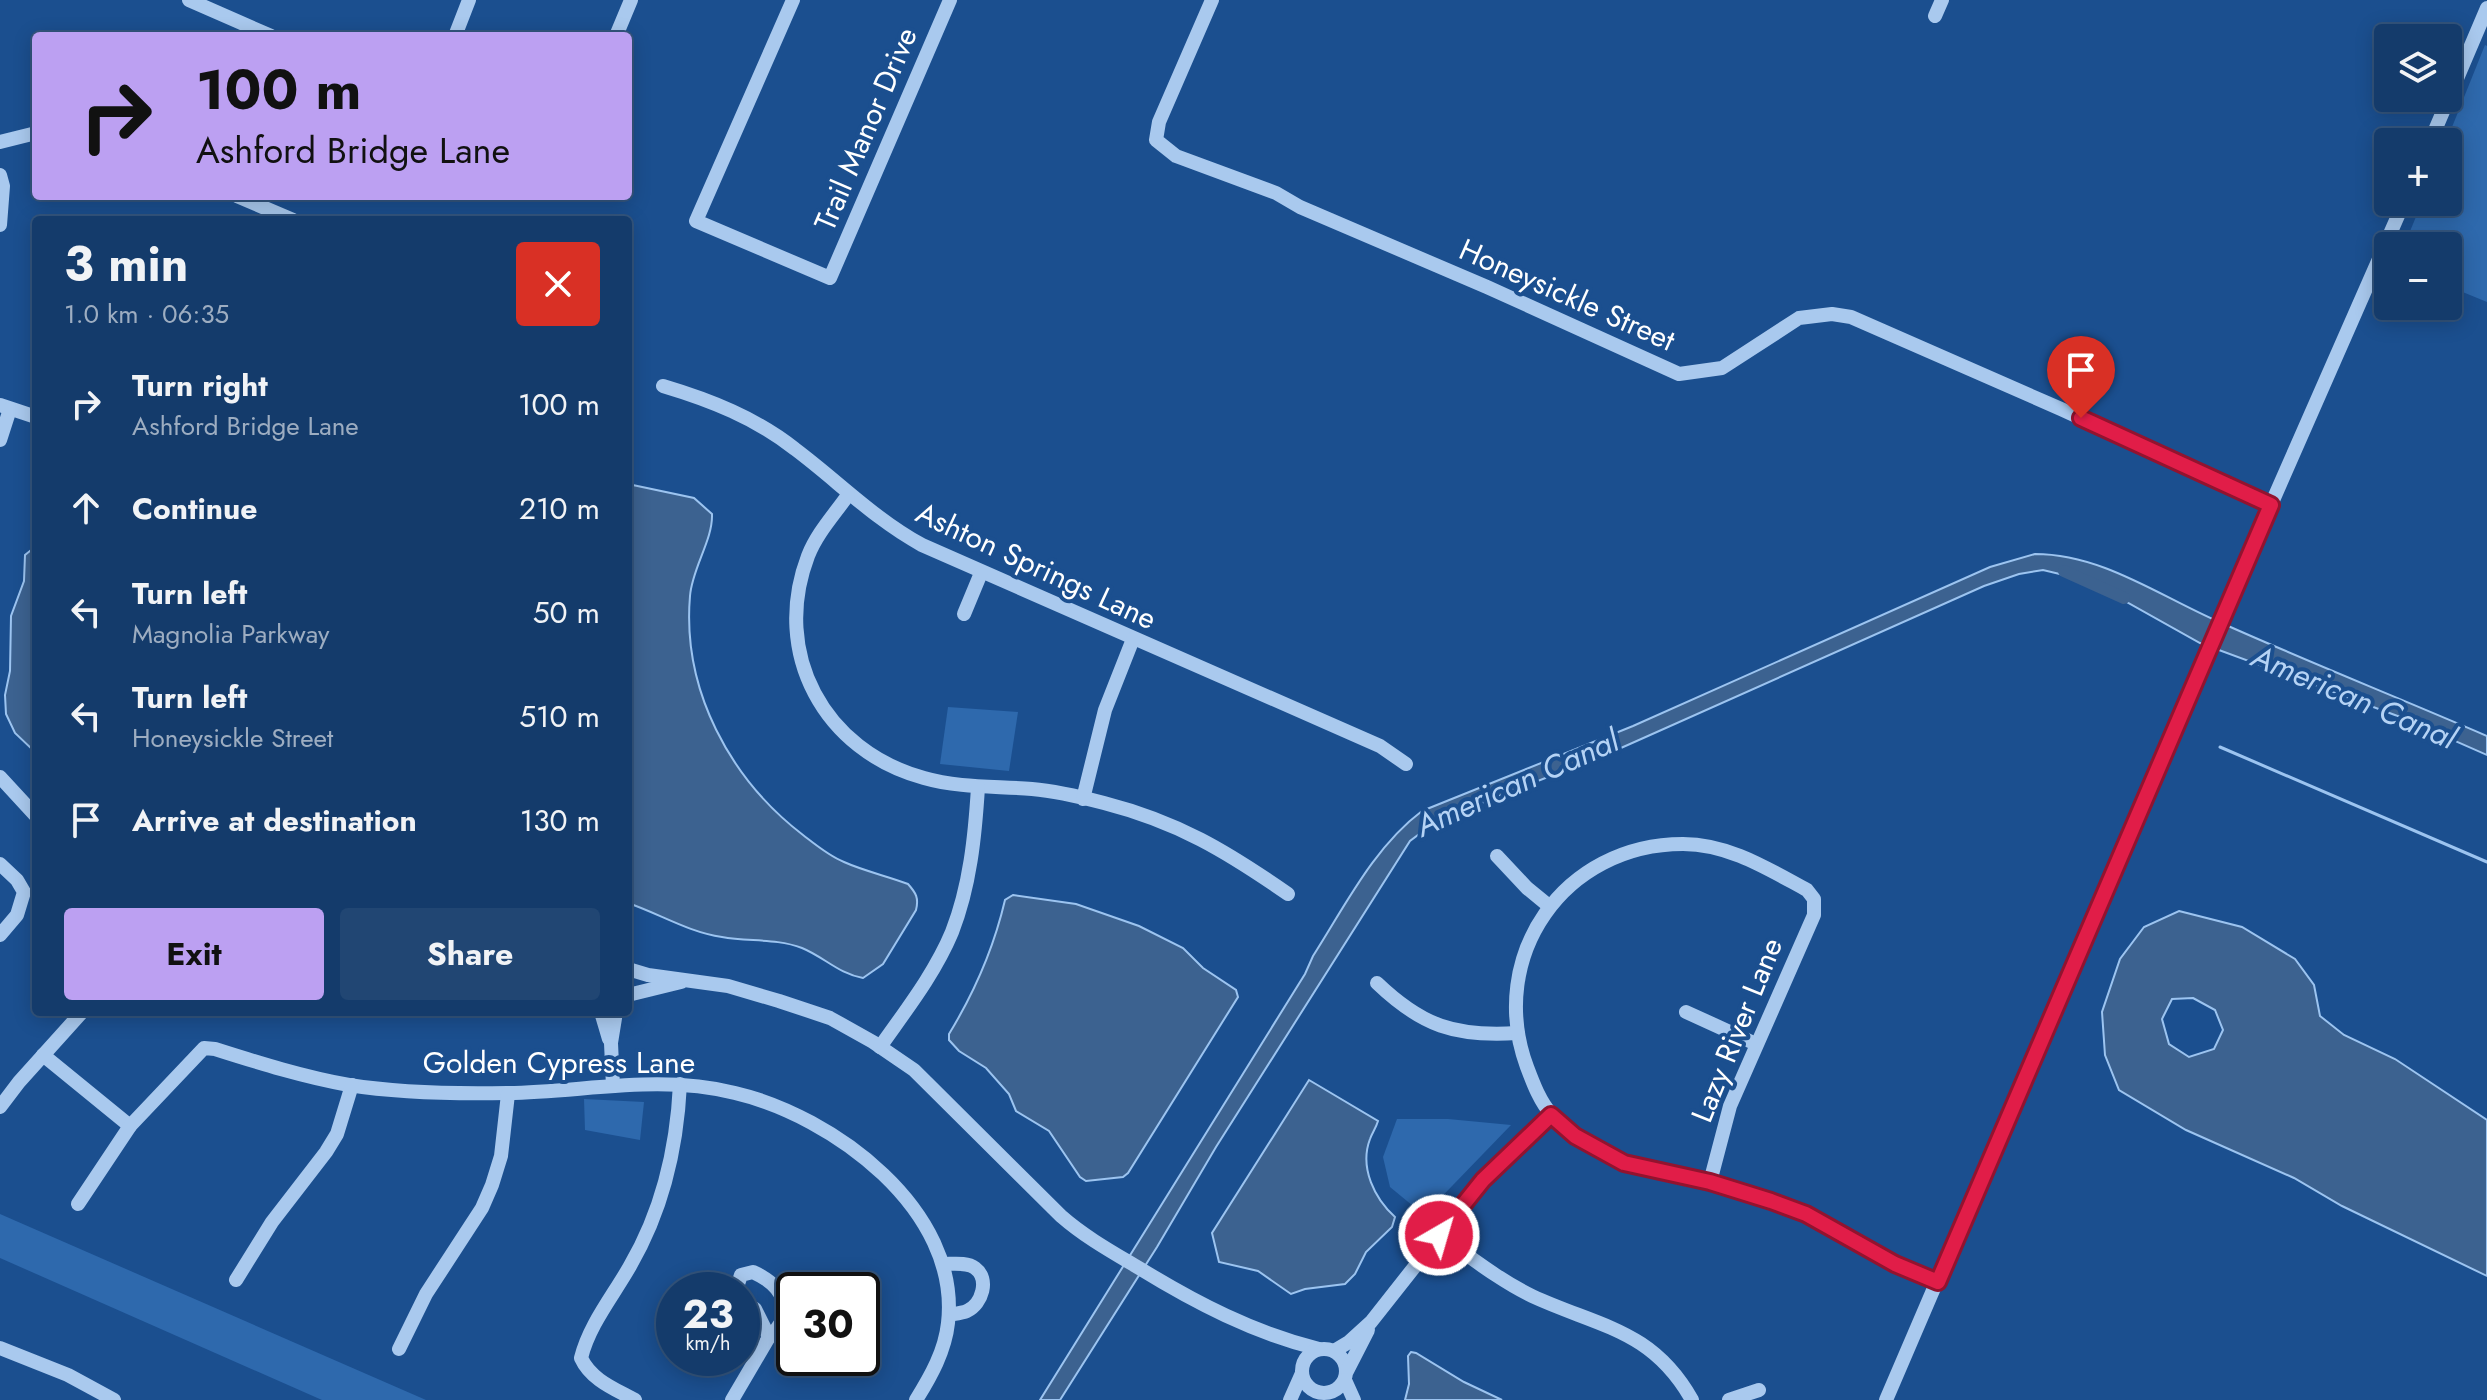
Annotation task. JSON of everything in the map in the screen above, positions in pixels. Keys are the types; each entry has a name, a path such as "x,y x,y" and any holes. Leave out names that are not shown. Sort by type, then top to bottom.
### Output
{"street":[{"path":"189,0 262,32"},
{"path":"457,32 469,0"},
{"path":"618,32 631,0"},
{"name":"Trail Manor Drive","path":"793,0 696,221 830,278 950,0"},
{"name":"Honeysickle Street","path":"1212,0 1159,122 1156,140 1176,156 1276,193 1300,207 1679,374 1722,368 1799,318 1832,314 1851,317 2271,505"},
{"path":"1935,16 1942,0"},
{"path":"2436,128 2487,8"},
{"path":"0,142 32,134"},
{"path":"0,175 3,186 0,225"},
{"path":"246,200 284,216"},
{"path":"1886,1400 2220,621 2398,216"},
{"name":"Ashton Springs Lane","path":"663,386 729,409 759,425 795,448 888,527 981,573 1380,746 1406,764"},
{"path":"0,440 5,407 32,416"},
{"path":"848,495 823,527 809,554 799,586 795,622 799,651 813,694 832,724 896,770 927,779 978,787 1034,789 1083,799 1127,810 1190,832 1237,858 1288,894"},
{"path":"964,614 981,573"},
{"path":"1083,799 1105,710 1133,639"},
{"path":"0,777 32,812"},
{"path":"880,1047 934,967 951,934 969,869 978,787"},
{"name":"Lazy River Lane","path":"1549,906 1574,882 1602,863 1630,851 1683,844 1732,852 1807,890 1814,899 1814,915 1730,1106 1710,1182"},
{"path":"1497,856 1549,906 1524,955 1516,993 1517,1033 1534,1086 1551,1115 1575,1136 1624,1163 1710,1182 1806,1214 1866,1249 1938,1282"},
{"path":"0,864 17,880 24,892 17,915 0,935"},
{"path":"632,972 728,986 830,1018 880,1047 914,1070 1061,1216 1110,1251 1193,1300 1286,1342 1326,1350 1343,1359 1354,1400"},
{"path":"632,992 689,981"},
{"path":"1377,983 1401,1006 1433,1024 1458,1033 1517,1033"},
{"path":"1686,1012 1756,1044"},
{"path":"0,1107 78,1016"},
{"path":"602,1016 611,1043"},
{"path":"613,1086 611,1043 615,1016"},
{"name":"Golden Cypress Lane","path":"130,1126 204,1048 352,1085 508,1094 657,1083 734,1092 764,1101 821,1127 845,1143 903,1195 926,1224 944,1264 949,1315 943,1349 916,1400"},
{"path":"43,1055 130,1126 78,1204"},
{"path":"635,1400 595,1378 581,1358 591,1331 632,1263 663,1192 672,1155 680,1084"},
{"path":"236,1280 272,1222 337,1134 352,1085"},
{"path":"399,1349 426,1294 482,1208 492,1185 501,1156 508,1094"},
{"path":"1290,1400 1309,1355 1349,1342 1371,1322 1483,1180 1551,1115"},
{"path":"1439,1235 1531,1295 1626,1333 1660,1356 1681,1380 1692,1400"},
{"path":"944,1264 975,1268 982,1278 983,1290 978,1301 969,1311 949,1315"},
{"path":"732,1400 785,1311 781,1293 760,1275"},
{"path":"760,1319 769,1337"},
{"path":"1305,1400 1334,1392 1346,1375 1371,1322"},
{"path":"1286,1342 1295,1351 1307,1386 1325,1396"},
{"path":"0,1348 68,1375 114,1400"},
{"path":"1729,1400 1759,1390"}],"shaded area":[{"path":"2485,45 2487,302 2462,292 2462,232 2410,232 2416,216 2462,216 2462,128 2452,128 2458,112 2462,112 2462,102"},
{"path":"948,707 1018,712 1009,771 940,764"},
{"path":"584,1099 644,1102 640,1140 585,1130"},
{"path":"1397,1119 1448,1119 1511,1125 1424,1215 1390,1187 1383,1157"},
{"path":"0,1214 426,1400 322,1400 0,1258"}],"water":[{"path":"632,485 694,498 712,514 690,596 690,631 694,665 703,698 733,760 777,813 803,835 833,857 908,884 917,902 916,910 883,964 863,978 846,973 802,948 710,935 632,905"},
{"path":"32,549 32,749 15,733 6,714 5,695 10,671 11,616 24,581 25,555"},
{"name":"American Canal","path":"2035,554 2059,556 2106,568 2250,636 2487,736 2487,755 2403,718 2200,643 2089,581 2043,570 2019,574 1984,586 1612,752 1438,820 1410,841 1060,1400 1040,1400 1349,898 1389,842 1422,811 1633,726 1990,567"},
{"path":"1013,895 1076,904 1139,926 1183,948 1203,968 1236,990 1238,997 1123,1177 1086,1181 1080,1177 1049,1131 1016,1111 1009,1094 986,1068 959,1051 949,1040 949,1034 982,969 1005,900"},
{"path":"2179,911 2242,927 2295,959 2314,985 2320,1016 2344,1035 2395,1059 2487,1120 2487,1276 2342,1206 2294,1178 2186,1130 2119,1090 2105,1055 2102,1012 2120,959 2144,927","holes":["2193,998 2215,1010 2223,1030 2214,1049 2189,1057 2169,1044 2162,1019 2172,999"]},
{"path":"1309,1080 1378,1121 1370,1139 1366,1161 1375,1192 1395,1217 1392,1227 1366,1252 1355,1274 1345,1284 1291,1294 1258,1271 1219,1262 1212,1233"},
{"path":"1411,1352 1502,1400 1405,1400 1409,1384 1408,1356"}],"waterway":[{"name":"American Canal","path":"2064,571 2124,598"},
{"path":"2220,747 2487,862"}],"route":[{"path":"1439,1235 1483,1180 1551,1115 1575,1136 1624,1163 1710,1182 1806,1214 1895,1264 1938,1282 2271,505 2081,418"}]}
